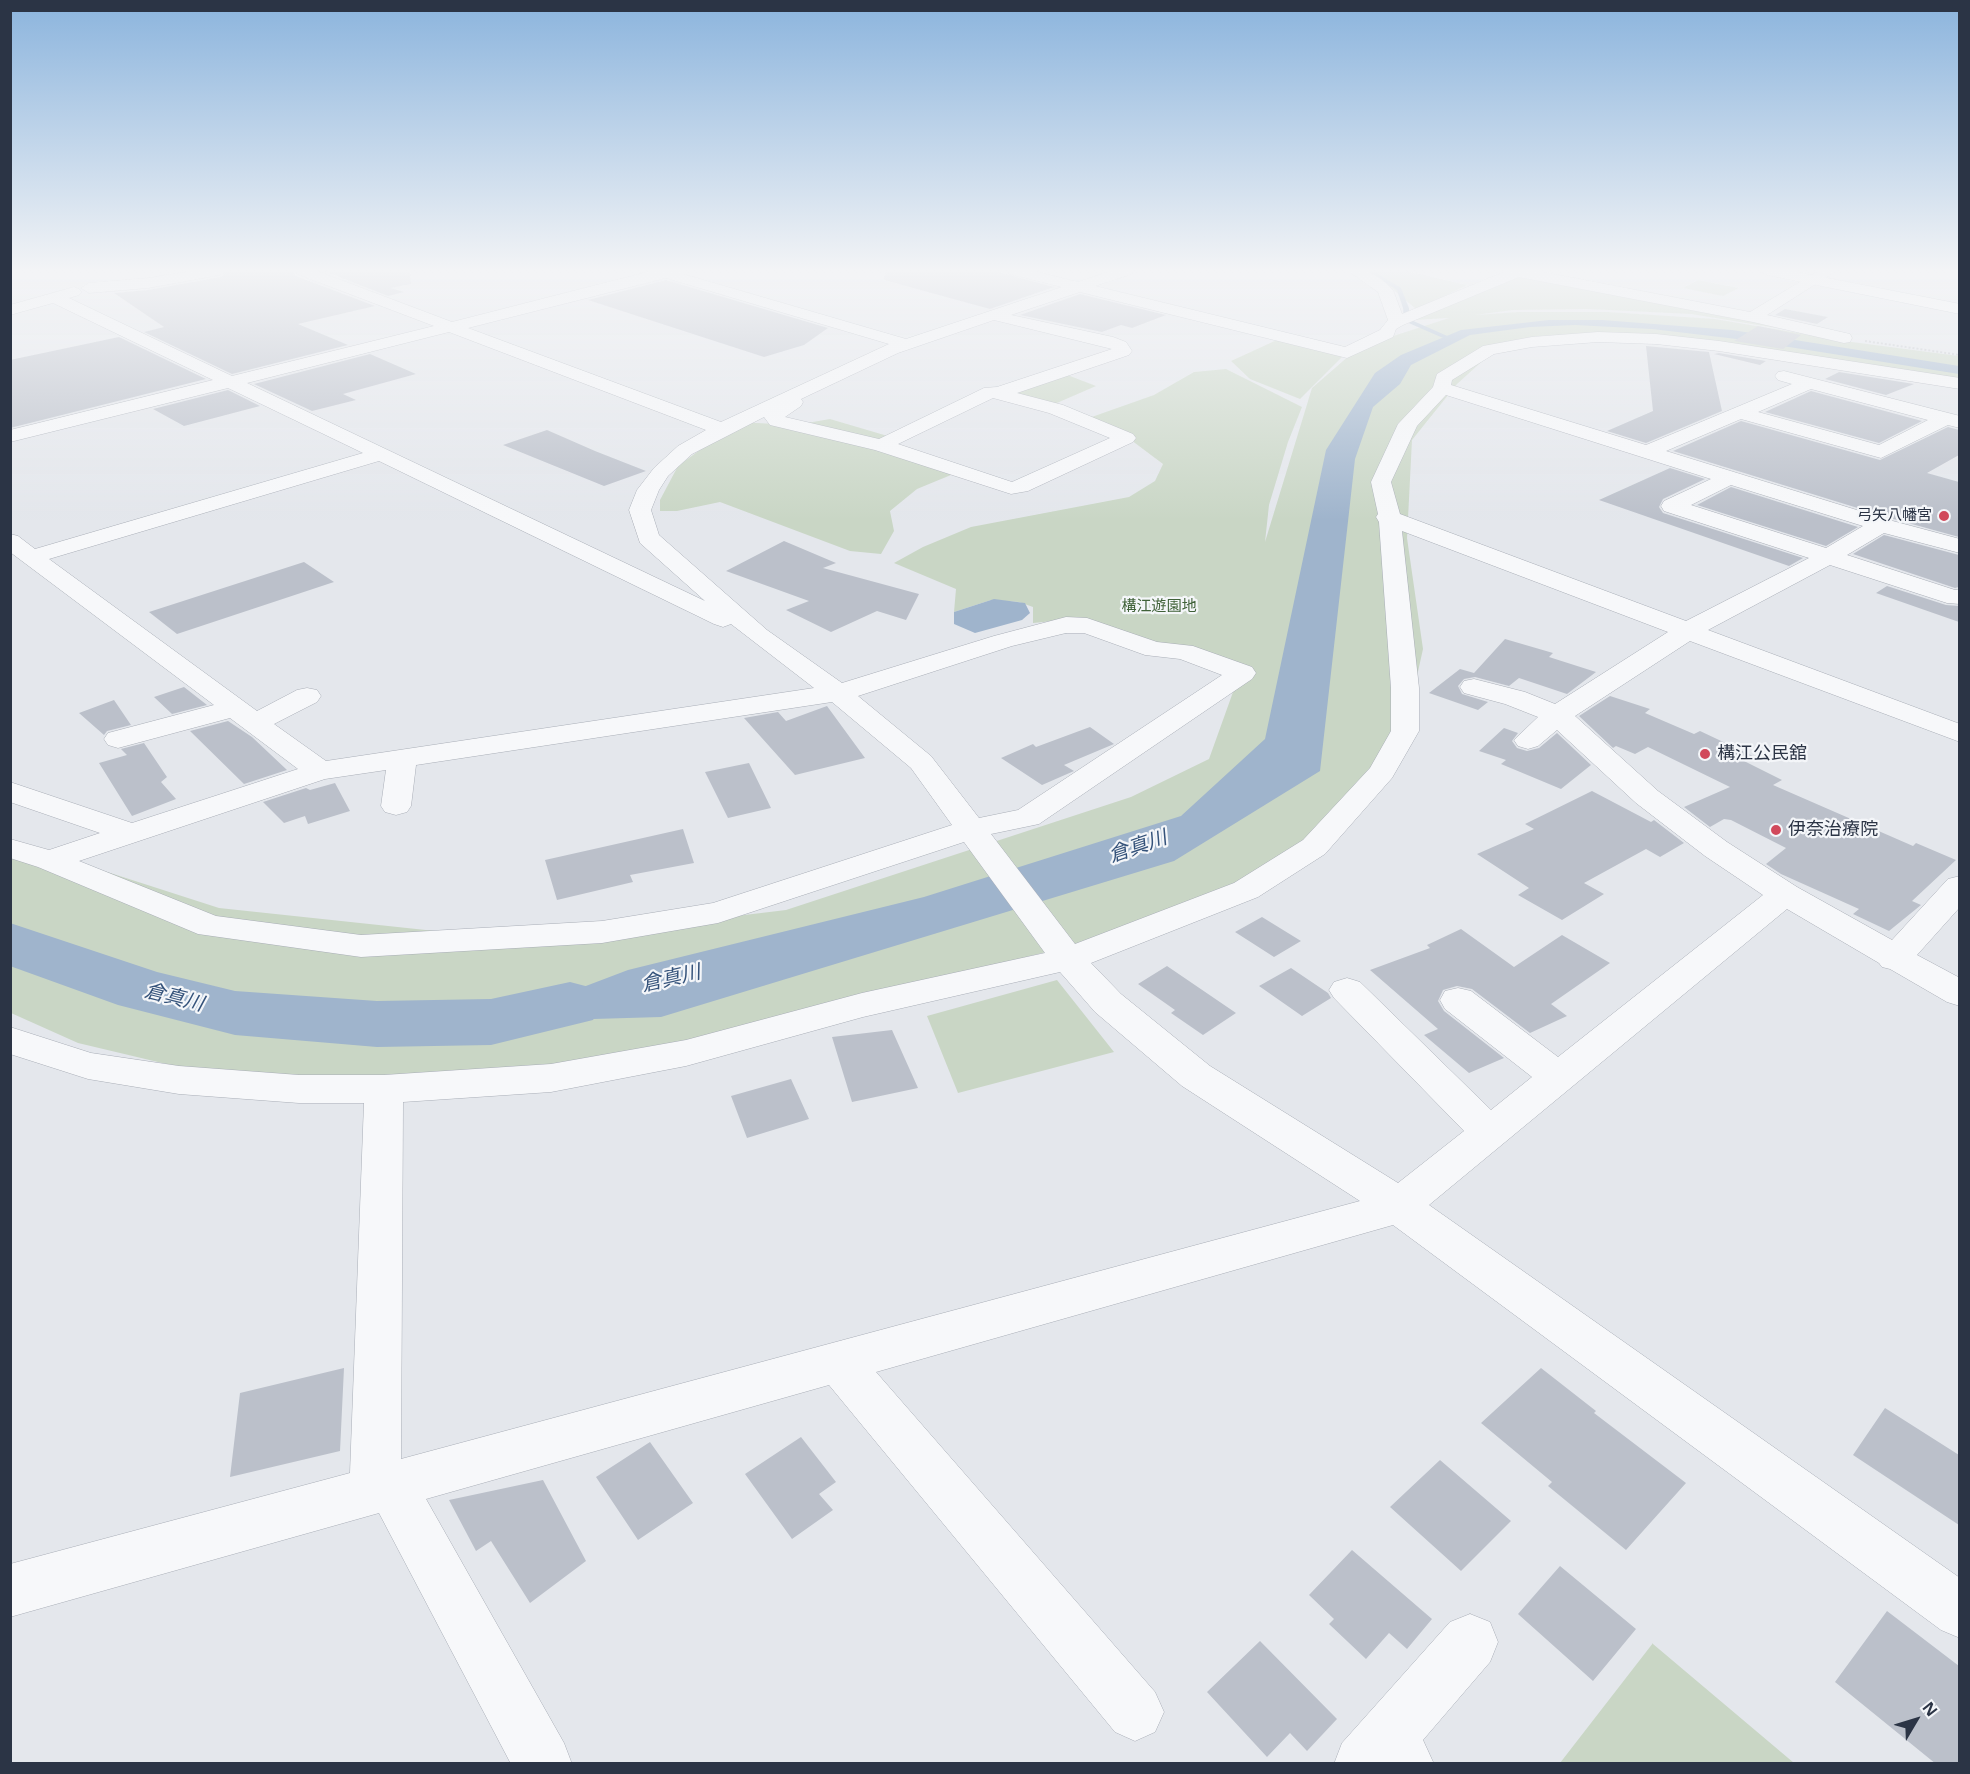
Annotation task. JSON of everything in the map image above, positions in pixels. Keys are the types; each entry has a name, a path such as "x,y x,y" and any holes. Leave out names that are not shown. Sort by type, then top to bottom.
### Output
{"street":[{"path":"169,354 758,635"},
{"path":"10,436 344,354"},
{"path":"522,354 721,429"},
{"path":"883,354 721,429 685,450 661,472 648,490 640,510 648,537 758,635 838,693 921,762 1064,952 1108,1002 1196,1076 1398,1207 1959,1611"},
{"path":"998,393 1115,354"},
{"path":"10,1040 88,1066 179,1080 299,1089 384,1089 551,1078 686,1053 1064,952 1246,890 1314,847 1382,772 1405,731 1405,688 1388,518 1381,482 1408,424 1442,388 1443,378 1484,354"},
{"path":"1686,354 1703,355 1953,420"},
{"path":"1768,354 1959,384"},
{"path":"1648,452 1811,382"},
{"path":"1442,388 1881,525 1959,546"},
{"path":"786,398 794,402 774,417 777,421 881,445 1011,488 1021,487 1126,438 1056,409 990,392 881,445"},
{"path":"1742,413 1881,452 1953,420"},
{"path":"21,549 379,455"},
{"path":"1730,477 1672,506 1956,598 1959,596"},
{"path":"1388,518 1959,734"},
{"path":"1933,539 1959,522"},
{"path":"1528,740 1557,716 1689,630 1828,557 1881,525"},
{"path":"21,549 320,771"},
{"path":"10,848 49,860 210,926 361,946 602,933 718,913 977,835 1028,817 1243,673 1184,652 1154,649 1087,626 1066,625 1003,640 838,693 320,771 49,860"},
{"path":"1474,687 1515,698 1557,716 1647,797 1716,849 1785,894 1959,994"},
{"path":"118,739 245,715 307,696"},
{"path":"396,806 402,759"},
{"path":"10,791 132,833"},
{"path":"1894,958 1959,886"},
{"path":"10,1591 1398,1207 1785,894"},
{"path":"1347,990 1489,1132"},
{"path":"1458,1000 1558,1077"},
{"path":"384,1089 383,1487 543,1764"},
{"path":"838,1361 1135,1712"},
{"path":"1384,1756 1470,1642"}],"green space":[{"path":"1247,354 1344,355 1300,399 1250,379 1231,361"},
{"name":"構江遊園地","path":"1351,354 1490,354 1457,384 1412,440 1407,538 1423,649 1397,766 1312,849 1135,929 578,1073 259,1086 78,1043 11,1013 11,841 219,908 529,941 786,910 1131,797 1209,759 1242,667 1073,619 1033,623 1033,607 1019,602 991,600 954,612 956,589 894,563 923,547 971,527 1129,497 1155,481 1163,464 1127,437 1086,419 1154,395 1194,372 1226,369 1302,407 1288,442 1269,505 1265,542 1312,388"},
{"path":"1760,354 1942,354 1959,356 1959,382"},
{"path":"1059,376 1070,376 1096,386 1050,406 1004,393"},
{"path":"830,419 891,437 887,440 963,470 917,489 890,511 894,531 881,554 850,551 720,502 677,511 660,511 660,500 678,466 738,422 795,425"},
{"path":"1057,980 1114,1052 958,1093 927,1016"},
{"path":"1653,1644 1794,1763 1560,1763"}],"water":[{"path":"1433,354 1411,365 1400,384 1373,407 1355,459 1320,771 1174,861 661,1017 491,1022 628,970 924,897 1181,816 1265,739 1326,450 1375,373 1401,355"},
{"path":"1832,354 1882,354 1959,366 1959,374"},
{"path":"994,599 1025,603 1030,613 1022,620 975,633 954,624 954,612"},
{"path":"11,924 141,990 133,1001 11,957"}],"building":[{"path":"39,354 154,354 206,379 10,428 10,360"},
{"path":"190,354 313,354 232,374"},
{"path":"370,354 416,374 343,394 356,400 312,411 254,384"},
{"path":"754,354 775,354 764,357"},
{"path":"1647,354 1709,354 1722,411 1646,443 1607,431 1653,411"},
{"path":"1714,354 1724,354 1766,361 1760,365"},
{"path":"1839,372 1914,384 1886,395 1825,379"},
{"path":"228,390 260,406 184,426 153,409"},
{"path":"1811,391 1922,421 1879,443 1765,412"},
{"path":"1741,421 1880,460 1948,427 1959,430 1959,455 1927,473 1959,482 1959,537 1673,451"},
{"path":"547,430 646,471 604,486 503,445"},
{"path":"1670,468 1705,479 1663,499 1659,507 1663,513 1803,558 1789,566 1599,500"},
{"path":"1731,487 1858,527 1826,546 1697,505"},
{"path":"1884,535 1959,555 1959,587 1955,588 1853,554"},
{"path":"784,541 836,563 823,568 919,594 906,620 877,611 831,632 786,610 809,601 726,571"},
{"path":"304,562 334,582 177,634 149,612"},
{"path":"1887,586 1946,605 1959,606 1959,622 1876,593"},
{"path":"1505,639 1553,653 1549,657 1596,672 1567,694 1519,678 1509,686 1475,677 1464,679 1458,686 1462,694 1488,702 1478,710 1429,693 1460,669 1474,673"},
{"path":"184,687 207,705 172,714 154,697"},
{"path":"1610,696 1650,709 1645,713 1694,734 1700,731 1753,756 1744,761 1782,780 1773,785 1913,846 1916,843 1956,860 1912,901 1921,905 1889,931 1853,914 1859,909 1781,874 1766,864 1786,848 1731,820 1724,819 1710,827 1684,807 1730,787 1648,747 1635,754 1616,746 1613,748 1579,716"},
{"path":"114,700 131,725 107,731 104,735 79,713"},
{"path":"827,706 865,758 795,775 744,718 778,712 786,721"},
{"path":"228,721 252,737 287,770 244,784 190,731"},
{"path":"1090,727 1114,744 1064,765 1074,771 1042,785 1001,758 1033,744 1036,747"},
{"path":"1504,728 1518,733 1512,741 1517,748 1527,751 1539,748 1557,733 1591,765 1561,789 1501,764 1506,760 1479,751"},
{"path":"144,743 167,777 161,782 176,799 132,816 99,763 127,755 121,749"},
{"path":"749,763 771,808 728,818 705,772"},
{"path":"335,783 350,811 308,824 305,816 284,823 263,802 306,788 310,790"},
{"path":"1592,791 1651,822 1654,820 1684,843 1660,857 1646,849 1584,883 1604,894 1562,920 1518,895 1529,888 1477,854 1534,829 1525,824"},
{"path":"683,829 694,863 630,875 633,882 557,900 545,860"},
{"path":"1262,917 1301,941 1274,957 1235,932"},
{"path":"1461,929 1514,967 1562,935 1610,963 1551,1004 1567,1016 1530,1033 1472,989 1457,986 1443,990 1438,1001 1444,1011 1504,1058 1469,1073 1424,1035 1438,1029 1370,970 1430,948 1427,945"},
{"path":"1167,966 1236,1013 1203,1035 1171,1013 1175,1010 1138,984"},
{"path":"1291,968 1328,993 1331,998 1302,1016 1259,986"},
{"path":"892,1030 918,1088 852,1102 832,1037"},
{"path":"791,1079 809,1119 747,1138 731,1096"},
{"path":"344,1368 340,1451 230,1477 240,1393"},
{"path":"1541,1368 1596,1411 1594,1413 1686,1483 1626,1550 1548,1486 1552,1482 1481,1423"},
{"path":"1885,1408 1959,1455 1959,1525 1853,1455"},
{"path":"801,1437 836,1482 819,1494 833,1510 792,1539 745,1474"},
{"path":"650,1442 693,1503 638,1540 596,1477"},
{"path":"1440,1460 1511,1521 1461,1571 1390,1507"},
{"path":"543,1480 586,1561 530,1603 491,1541 476,1551 449,1500"},
{"path":"1352,1550 1432,1619 1407,1649 1389,1633 1366,1659 1329,1624 1334,1619 1309,1595"},
{"path":"1560,1566 1636,1629 1593,1681 1518,1614"},
{"path":"1887,1611 1959,1666 1959,1764 1936,1764 1835,1682"},
{"path":"1260,1641 1337,1719 1307,1751 1290,1733 1267,1757 1207,1692"}],"waterway":[{"name":"倉真川","path":"10,943 141,990 235,1013 377,1024 491,1022 570,1004"}],"place":[{"name":"弓矢八幡宮","path":"1944,516"},
{"name":"構江公民舘","path":"1705,754"},
{"name":"伊奈治療院","path":"1776,830"}]}
